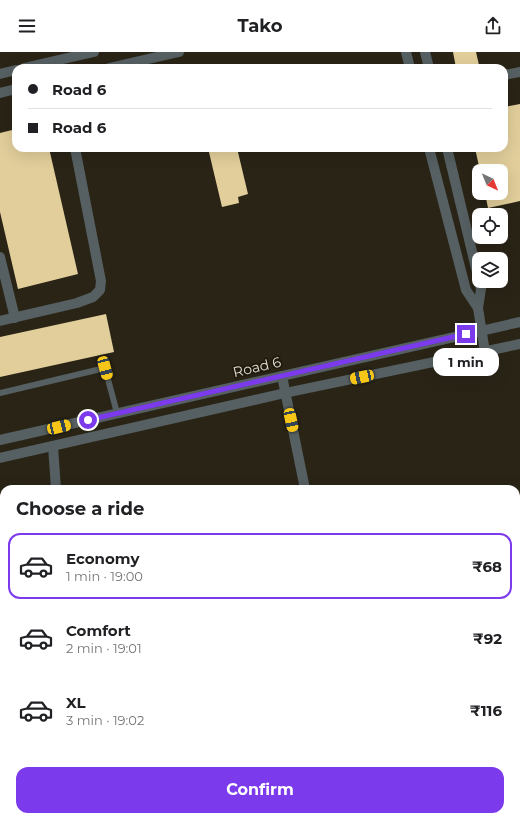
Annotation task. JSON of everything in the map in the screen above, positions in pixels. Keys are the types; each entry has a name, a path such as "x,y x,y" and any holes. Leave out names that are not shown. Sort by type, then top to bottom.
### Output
{"street":[{"path":"40,64 94,52"},
{"path":"126,64 179,52"},
{"path":"406,52 409,64"},
{"path":"425,52 428,64"},
{"path":"0,74 12,71"},
{"path":"508,74 520,72"},
{"path":"0,93 12,90"},
{"path":"0,321 77,303 93,297 100,290 101,281 76,152"},
{"path":"430,152 466,290 478,308"},
{"path":"449,152 481,289 478,308 485,352"},
{"path":"0,257 15,318"},
{"name":"Road 6","path":"0,440 520,322"},
{"path":"0,458 285,393 520,344"},
{"path":"282,376 304,485"},
{"path":"53,446 56,485"}],"lane":[{"path":"0,393 105,368 117,413"}],"building":[{"path":"453,52 476,52 479,64 455,64"},
{"path":"520,104 520,201 488,208 486,200 508,200 508,164 478,164 476,152 508,152 508,106"},
{"path":"12,130 12,152 50,152 78,274 18,289 0,212 0,133"},
{"path":"209,152 238,152 248,194 238,197 239,203 222,207"},
{"path":"106,314 114,352 0,377 0,337"}],"route":[{"path":"88,420 466,334"}]}
